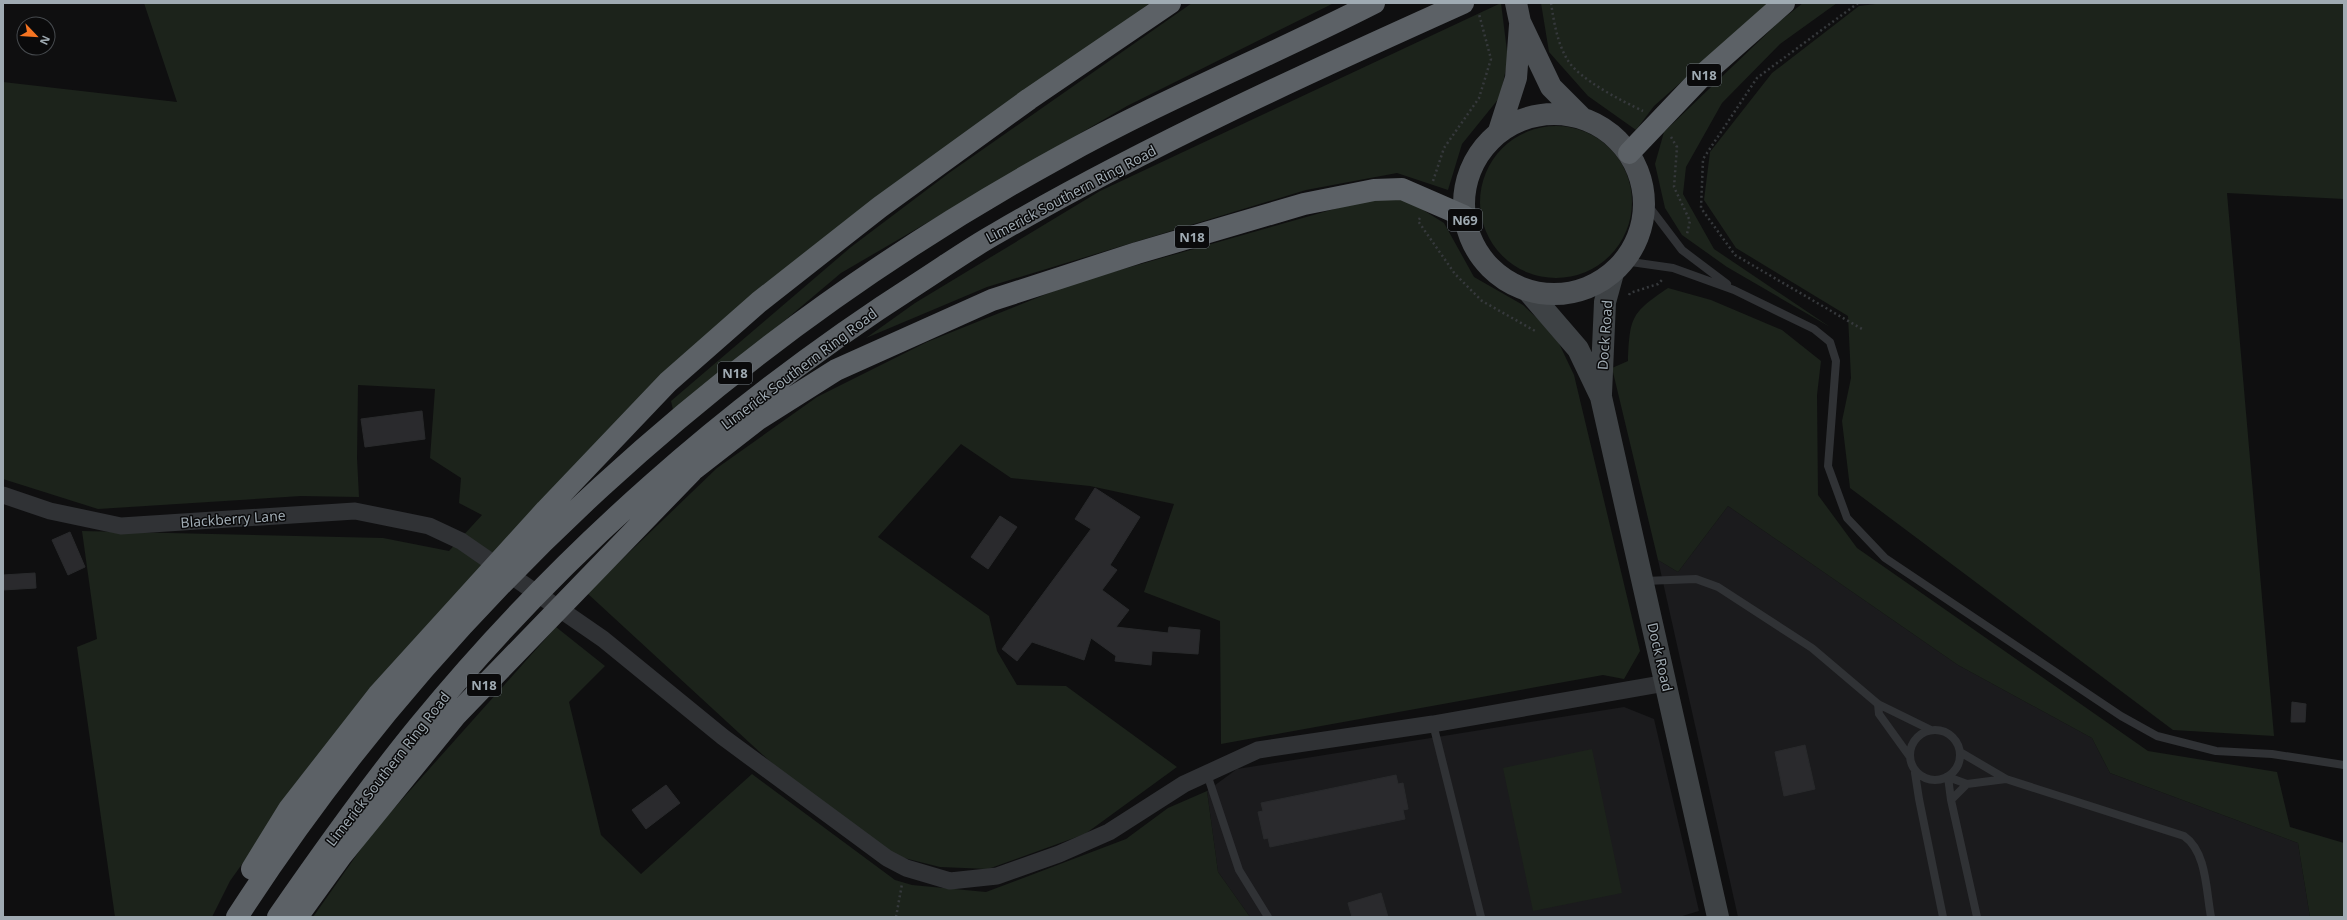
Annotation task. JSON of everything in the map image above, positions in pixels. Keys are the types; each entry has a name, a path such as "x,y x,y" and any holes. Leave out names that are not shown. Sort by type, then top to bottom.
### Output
{"highway":[{"name":"N18","path":"223,917 289,809 378,695 546,510 668,382 759,302 880,207 1029,99 1170,3"},
{"name":"N18","path":"237,917 272,863 378,723 488,599 567,520 655,438 721,384 793,328 872,272 968,211 1053,160 1166,102 1374,3"},
{"name":"N18","path":"1629,153 1707,71 1784,3"},
{"name":"Limerick Southern Ring Road","path":"278,917 321,854 418,726 496,638 571,561 662,477 755,398 861,320 994,234 1120,166 1251,101 1428,19 1470,6"},
{"name":"N18","path":"496,638 639,511 757,420 836,370 992,300 1137,253 1304,204 1374,190 1402,189 1464,216"},
{"name":"N18","path":"297,917 341,856 456,715 692,471"}],"main road":[{"name":"N69","path":"1518,13 1551,87 1582,118"},
{"name":"N69","path":"1499,131 1516,78 1518,13"},
{"name":"N69","path":"1560,113 1582,118 1608,131 1629,153 1640,175 1644,200 1643,222 1636,243 1618,267 1587,289 1558,295 1528,291 1504,280 1484,263 1471,241 1464,216 1464,192 1470,169 1482,148 1499,131 1518,120 1539,114 1560,113"},
{"name":"Dock Road","path":"1601,397 1605,302 1618,267"},
{"name":"Dock Road","path":"1528,291 1578,349 1601,397 1718,917"}],"street":[{"name":"Blackberry Lane","path":"3,495 50,511 122,526 355,511 429,526 461,541 603,639 723,737 887,858 906,868 950,881 997,876 1059,854 1109,832 1184,784 1258,750 1433,724 1666,683"}],"lane":[{"path":"1644,200 1682,250 1734,290"},
{"path":"1618,267 1673,268 1734,290 1814,329 1830,342 1836,360 1828,466 1847,518 1885,558 2121,716 2157,736 2216,751 2272,754 2344,765"},
{"path":"1643,581 1696,579 1718,587 1812,648 1878,704 1931,730 1939,730 1953,738 1960,752 2006,779 2184,836 2193,842 2199,854 2211,917"},
{"path":"1878,704 1879,714 1910,756 1915,773 1918,800 1943,917"},
{"path":"1433,724 1481,917"},
{"path":"1910,756 1912,744 1917,738 1931,730"},
{"path":"1960,752 1956,768 1948,777 1951,800 1977,917"},
{"path":"1915,773 1927,779 1935,780 1948,777 1967,784 2006,779"},
{"path":"1206,774 1239,870 1268,917"},
{"path":"1951,800 1967,784"}],"path":[{"path":"1551,3 1554,27 1567,60 1596,87 1660,119 1677,147 1674,187 1690,221 1682,250"},
{"path":"1858,3 1757,78 1703,159 1701,208 1735,255 1862,329"},
{"path":"1470,6 1490,59 1478,98 1444,148 1418,221 1456,274 1482,300 1539,334"},
{"path":"1626,300 1630,292 1658,284 1673,268"},
{"path":"896,917 906,868"}],"shaded area":[{"path":"144,3 1150,3 901,184 763,291 322,752 230,881 212,917 115,917 77,647 97,639 82,531 383,538 449,551 482,515 459,503 461,478 430,458 435,389 358,385 357,458 359,497 301,496 98,509 3,479 3,82 177,102"},
{"path":"1192,3 1334,3 1127,106 841,273 674,414 671,401 851,247 949,173"},
{"path":"1501,3 1508,59 1500,97 1462,144 1448,190 1397,173 1306,190 987,287 866,338 915,303 1100,191"},
{"path":"1541,3 1771,3 1654,106 1636,130 1588,96 1549,52"},
{"path":"1803,3 1837,3 1780,44 1722,103 1686,167 1683,194 1714,249 1830,327 1727,267 1682,235 1665,208 1655,164 1664,132 1780,21"},
{"path":"1884,3 2344,3 2344,199 2227,193 2274,736 2173,730 1850,488 1842,421 1851,378 1848,316 1736,248 1704,200 1710,152 1772,73 1859,6"},
{"path":"1549,126 1563,126 1578,129 1592,135 1610,148 1623,166 1629,180 1632,202 1629,224 1623,238 1610,256 1592,269 1578,275 1563,278 1549,278 1534,275 1520,269 1508,261 1497,250 1489,238 1483,224 1480,209 1480,195 1483,180 1489,166 1497,154 1508,143 1520,135 1534,129"},
{"path":"1404,198 1444,223 1474,277 1523,305 1555,335 1574,375 1640,651 1624,679 1603,675 1221,744 1220,621 1144,592 1174,504 1090,486 1011,478 961,444 878,537 989,616 997,651 1017,685 1066,686 1177,767 1085,834 988,869 940,867 896,856 775,766 587,593 717,468 817,397 927,342 1074,283 1359,202"},
{"path":"1668,288 1711,300 1782,330 1821,361 1817,395 1818,495 1857,548 2148,751 2277,772 2290,827 2344,843 2344,917 2310,917 2298,843 2110,773 2092,738 1958,665 1728,506 1678,572 1658,560 1612,368 1628,361 1630,335 1635,317 1646,304"},
{"path":"1728,506 1958,665 2092,738 2110,773 2298,843 2310,917 1738,917 1658,560 1678,572"},
{"path":"556,627 605,666 569,702 601,835 641,874 752,774 895,880 912,885 986,892 1126,839 1168,808 1207,791 1218,872 1250,917 313,917 372,833"},
{"path":"1624,707 1654,719 1699,911 1679,917 1250,917 1218,872 1207,791 1237,769"},
{"path":"1592,749 1622,893 1533,911 1503,768"}],"building":[{"path":"422,411 425,439 365,447 361,419"},
{"path":"1095,488 1140,517 1110,565 1117,570 1102,590 1129,610 1116,627 1168,633 1169,627 1200,630 1198,654 1152,651 1151,665 1115,661 1116,656 1091,638 1084,660 1032,642 1017,661 1002,649 1091,529 1075,519"},
{"path":"1000,516 1017,527 988,569 971,557"},
{"path":"70,532 85,567 68,575 52,540"},
{"path":"35,573 36,588 3,590 3,575"},
{"path":"2292,702 2306,704 2305,722 2291,722"},
{"path":"1805,745 1815,789 1784,796 1775,752"},
{"path":"1396,775 1398,784 1403,783 1408,809 1403,810 1405,819 1270,847 1268,838 1264,839 1258,812 1263,811 1261,803"},
{"path":"666,785 680,803 646,829 632,810"},
{"path":"1381,893 1388,917 1352,917 1348,903"}]}
